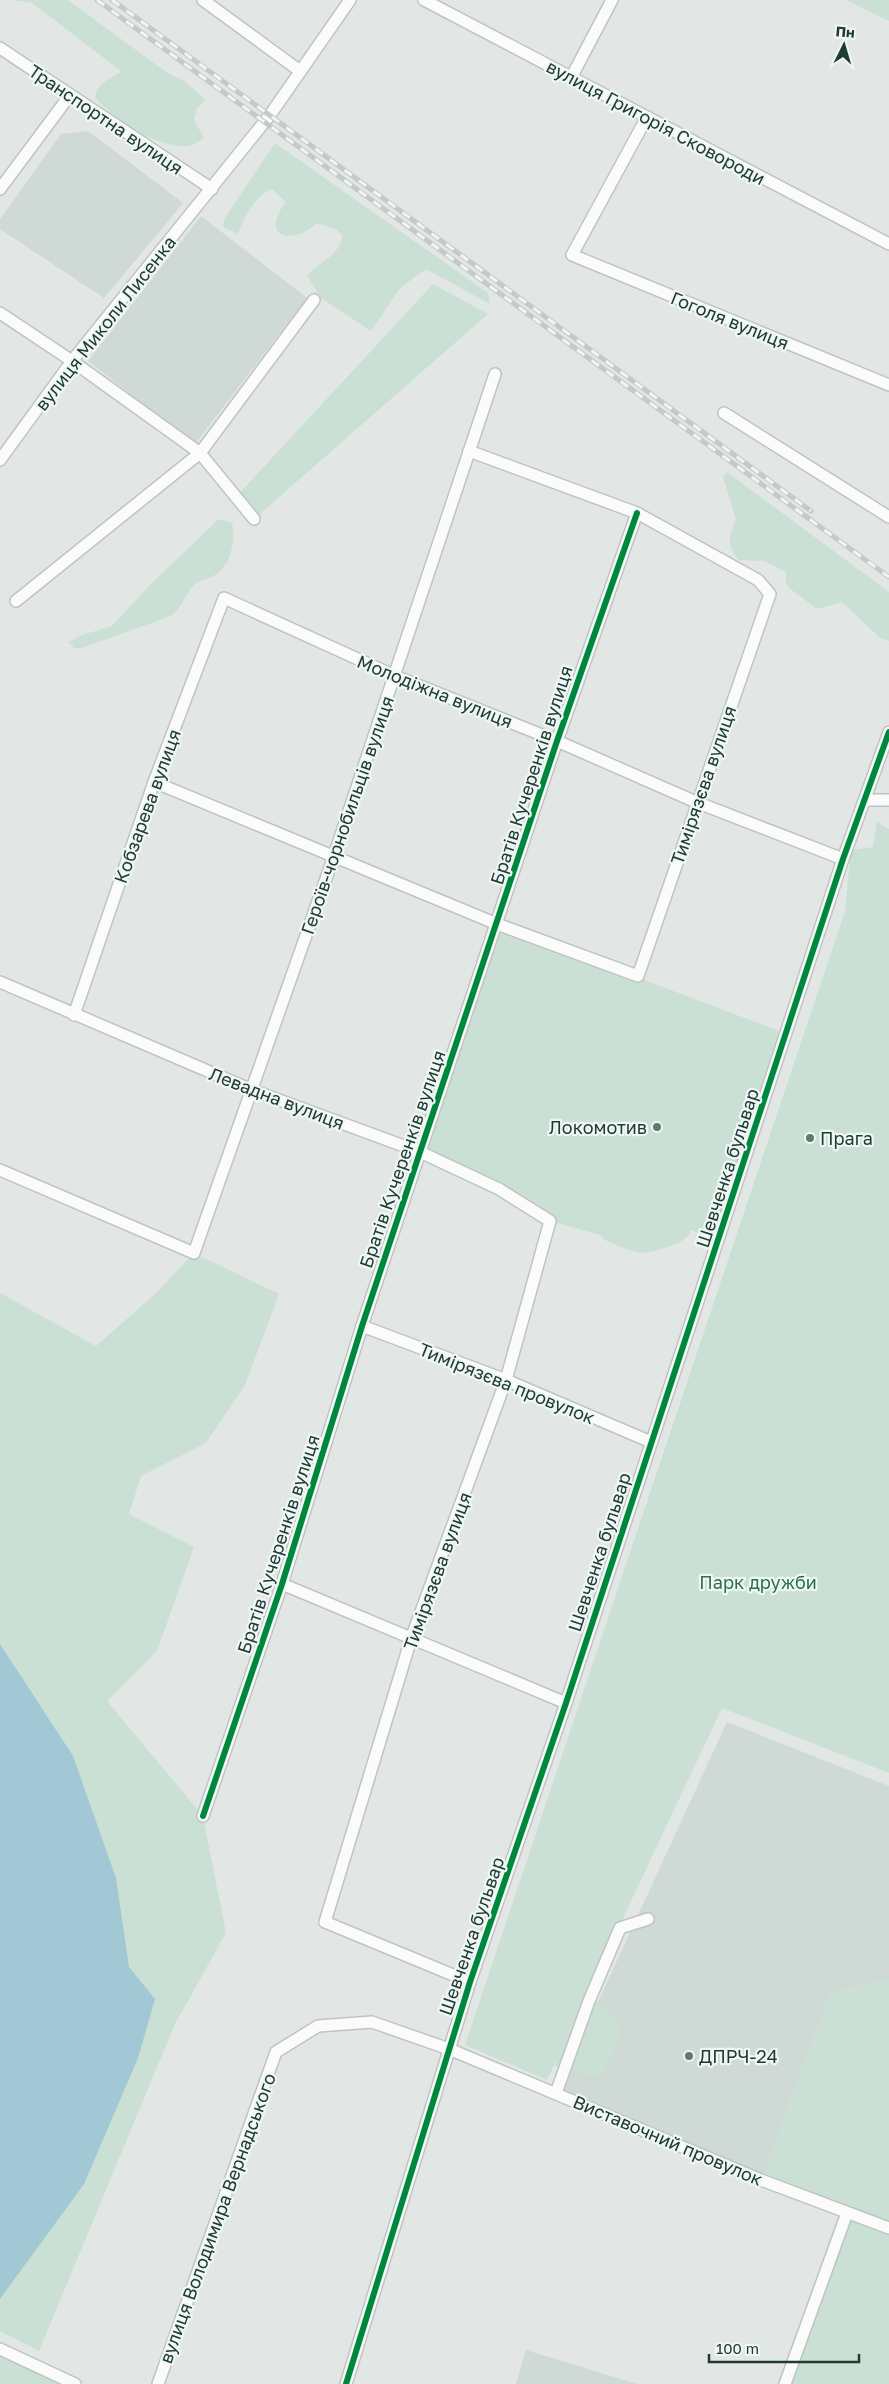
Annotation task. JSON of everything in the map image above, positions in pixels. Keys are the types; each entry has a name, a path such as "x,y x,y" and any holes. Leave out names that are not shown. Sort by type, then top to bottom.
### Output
{"street":[{"path":"203,0 300,71"},
{"name":"вулиця Миколи Лисенка","path":"0,460 72,361 270,116 350,0"},
{"name":"вулиця Григорія Сковороди","path":"424,0 889,244"},
{"path":"571,78 612,0"},
{"name":"Транспортна вулиця","path":"0,48 212,189"},
{"path":"2,181 70,95"},
{"name":"Гоголя вулиця","path":"647,117 572,256 889,385"},
{"path":"16,601 200,453 314,300"},
{"path":"0,312 200,453 254,519"},
{"name":"Героїв-чорнобильців вулиця","path":"0,1170 194,1253 334,856 495,374"},
{"path":"724,413 889,517"},
{"path":"469,451 636,513"},
{"name":"Тимірязєва вулиця","path":"497,924 638,976 696,802 770,594 758,580 636,513"},
{"name":"Братів Кучеренків вулиця","path":"203,1816 282,1584 362,1326 557,740 636,513"},
{"name":"Молодіжна вулиця","path":"224,598 395,676 557,740 696,802 843,859"},
{"name":"Кобзарева вулиця","path":"74,1014 154,782 224,598"},
{"name":"Шевченка бульвар","path":"346,2384 470,1982 566,1702 843,859 866,800 889,732"},
{"path":"154,782 497,924"},
{"path":"866,800 889,800"},
{"name":"Левадна вулиця","path":"0,982 252,1090 420,1152 499,1189 550,1221"},
{"name":"Тимірязєва вулиця","path":"470,1982 325,1922 411,1639 506,1380 550,1221"},
{"name":"Тимірязєва провулок","path":"362,1326 506,1380 651,1442"},
{"path":"282,1584 566,1702"},
{"path":"556,2093 589,2001 620,1928 648,1919"},
{"name":"Виставочний провулок","path":"276,2052 318,2026 372,2022 449,2049 761,2180 889,2228"},
{"name":"вулиця Володимира Вернадського","path":"158,2384 276,2052"},
{"path":"785,2384 847,2213"},
{"path":"0,2349 76,2384"}],"shaded area":[{"path":"88,131 183,203 104,298 0,229 0,219 61,134"},
{"path":"201,216 307,298 195,444 88,361"},
{"path":"727,1722 889,1786 889,1980 831,1993 761,2180 556,2093"},
{"path":"526,2350 637,2384 516,2384"}],"green space":[{"path":"12,0 68,0 166,72 184,81 205,99 197,108 194,120 204,138 188,146 173,145 148,137 124,123 95,97 101,85 121,72 32,3"},
{"path":"846,0 889,0 889,21"},
{"path":"275,143 488,293 490,304 426,269 400,288 371,331 321,298 307,276 338,248 342,235 337,230 317,223 300,234 290,236 278,232 276,222 286,202 272,189 261,196 251,208 238,234 223,227 224,219"},
{"path":"433,284 488,314 254,519 236,497"},
{"path":"727,472 889,592 889,641 880,638 842,602 817,609 789,588 786,583 786,572 764,561 739,560 730,545 730,535 736,519 723,477"},
{"path":"219,519 232,523 233,544 228,559 215,575 194,585 175,613 82,648 74,648 69,642 82,635 112,626 151,584"},
{"name":"Парк дружби","path":"877,822 889,829 889,1773 722,1708 591,1986 597,2003 604,2010 613,2014 618,2022 619,2038 612,2056 598,2077 586,2076 554,2065 547,2080 465,2045 845,911 851,850 873,847"},
{"path":"497,924 787,1034 718,1241 691,1230 688,1236 677,1244 660,1250 636,1252 629,1250 603,1239 600,1235 550,1221 420,1152"},
{"path":"194,1253 279,1294 245,1385 206,1443 141,1476 129,1514 194,1547 157,1651 107,1701 203,1816 226,1933 175,2024 39,2351 0,2331 0,1293 96,1346 154,1295"},
{"path":"889,1980 889,2384 785,2384 847,2213 761,2180 831,1993"},
{"path":"0,2349 76,2384 0,2384"}],"water":[{"path":"0,1644 73,1756 116,1878 129,1967 155,1999 138,2058 84,2184 0,2299"}],"railway":[{"path":"97,0 889,577"},
{"path":"112,0 811,511"}],"cycle path":[{"path":"203,1816 282,1584 362,1326 557,741 637,513"},
{"path":"346,2384 470,1982 566,1703 843,859 889,732"}],"place":[{"name":"Локомотив","path":"657,1127"},
{"name":"Прага","path":"810,1138"},
{"name":"ДПРЧ-24","path":"689,2056"}]}
